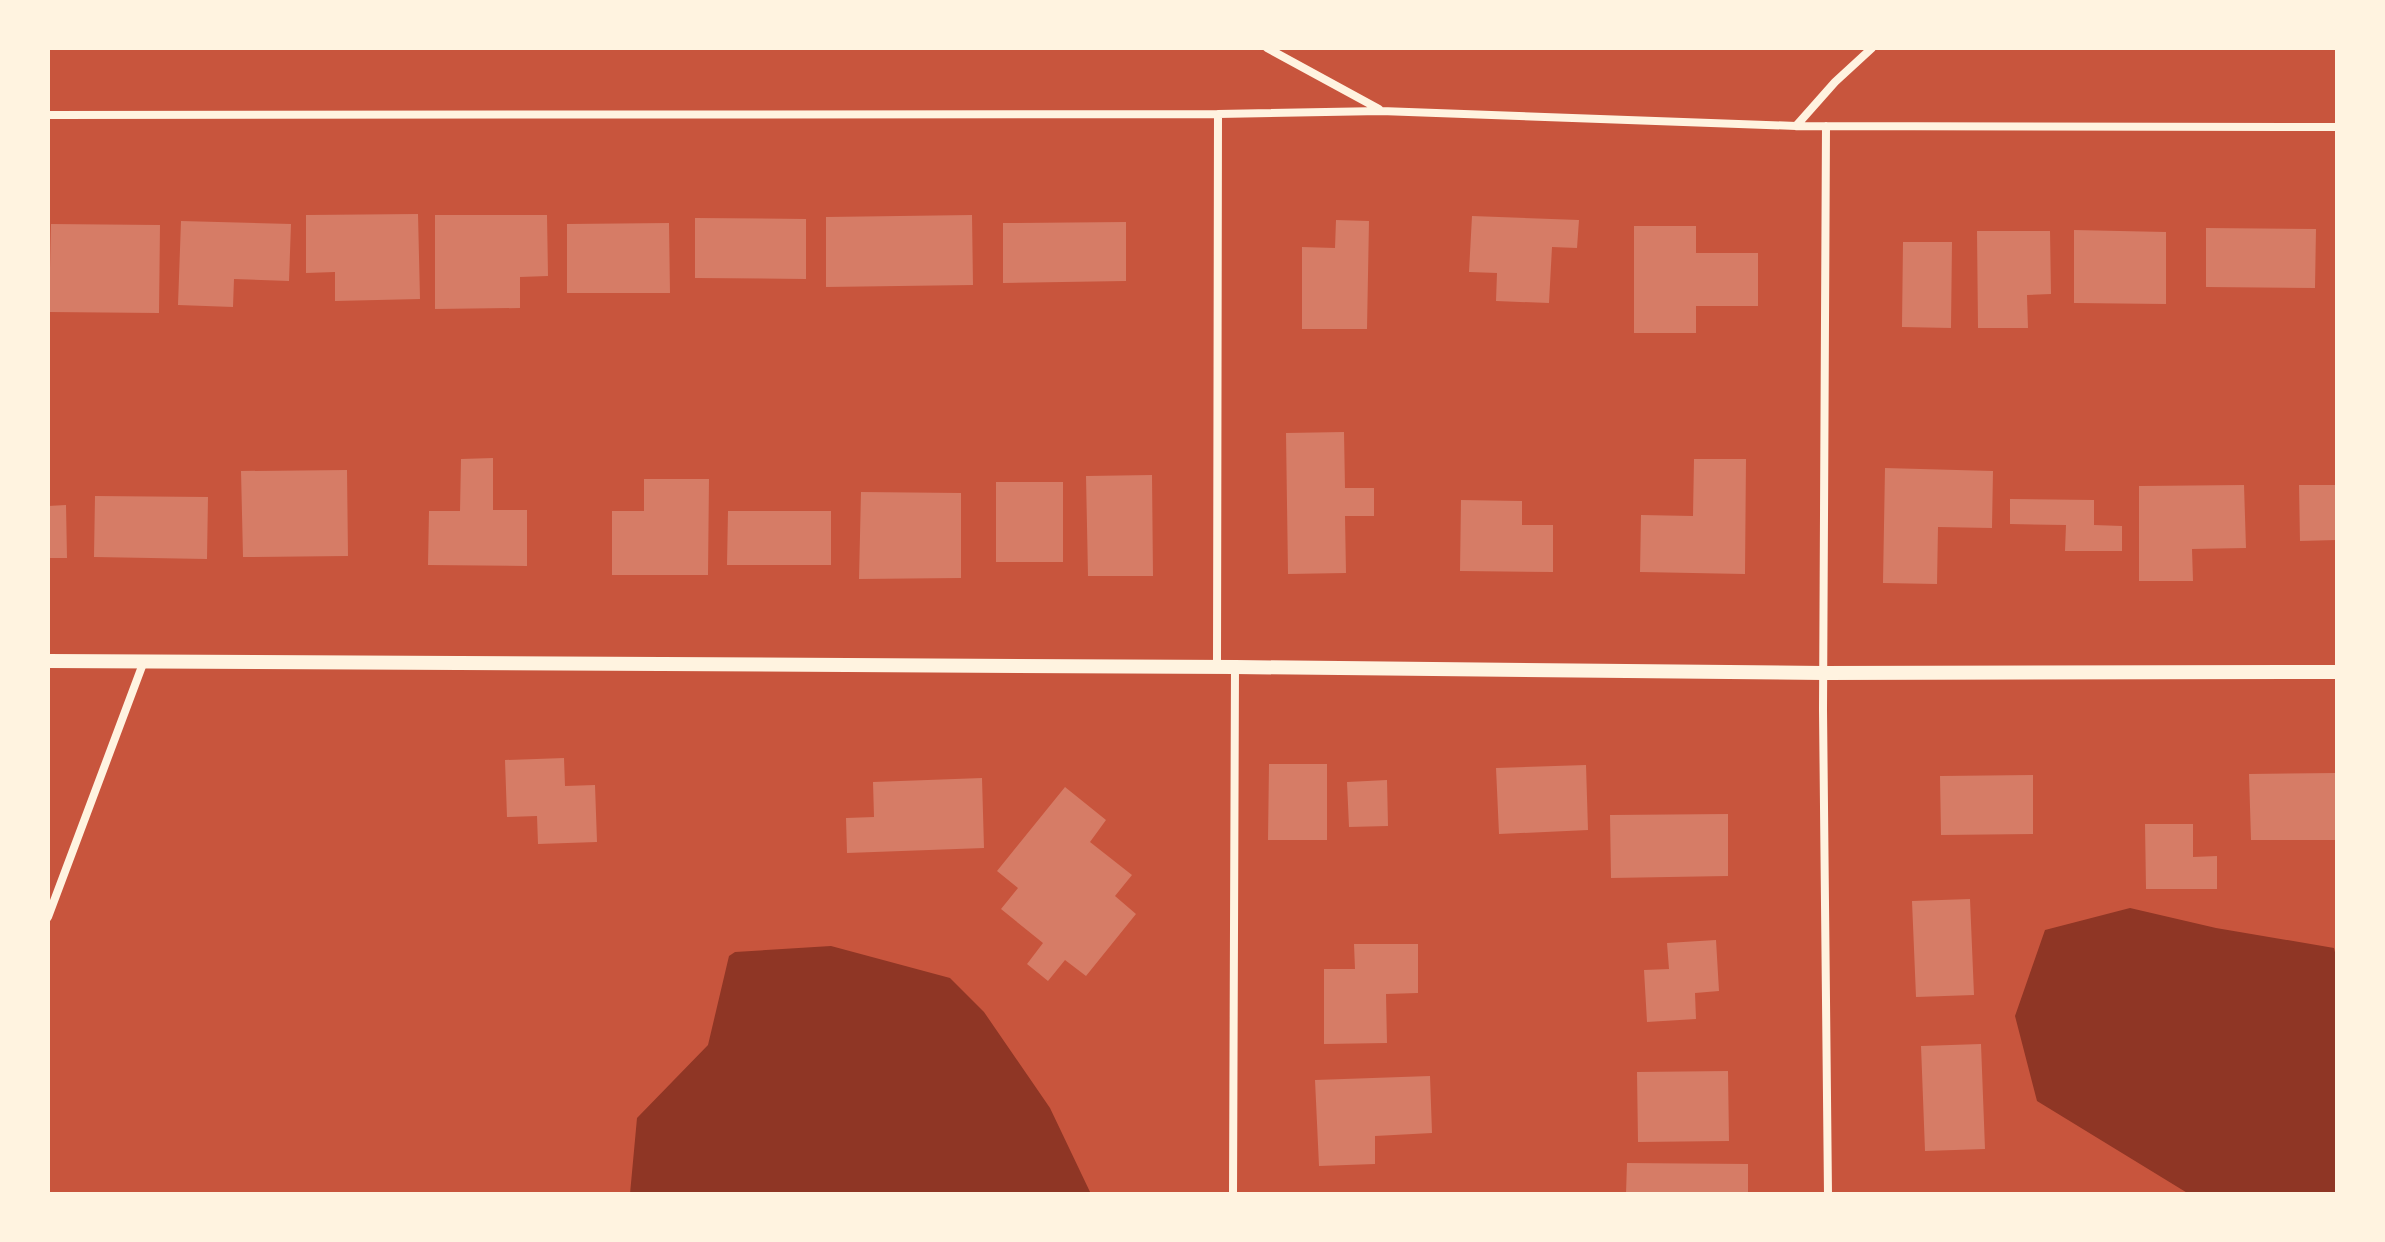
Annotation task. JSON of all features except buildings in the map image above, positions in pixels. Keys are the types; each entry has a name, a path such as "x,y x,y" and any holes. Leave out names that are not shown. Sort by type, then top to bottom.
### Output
{"street":[{"path":"1267,48 1381,111"},
{"path":"1796,126 1835,82 1872,48"},
{"path":"48,115 1218,114 1381,111 1796,126 2337,127"},
{"path":"1217,667 1218,114"},
{"path":"1826,126 1823,673 1828,1194"},
{"path":"48,661 1823,673 2337,672"},
{"path":"48,917 144,661"},
{"path":"1233,1194 1235,667"}],"shaded area":[{"path":"2130,908 2216,928 2334,948 2337,961 2337,1194 2189,1194 2037,1101 2015,1016 2045,930"},
{"path":"831,946 950,978 984,1012 1050,1108 1091,1194 630,1194 637,1118 708,1045 729,956 735,952"}]}
